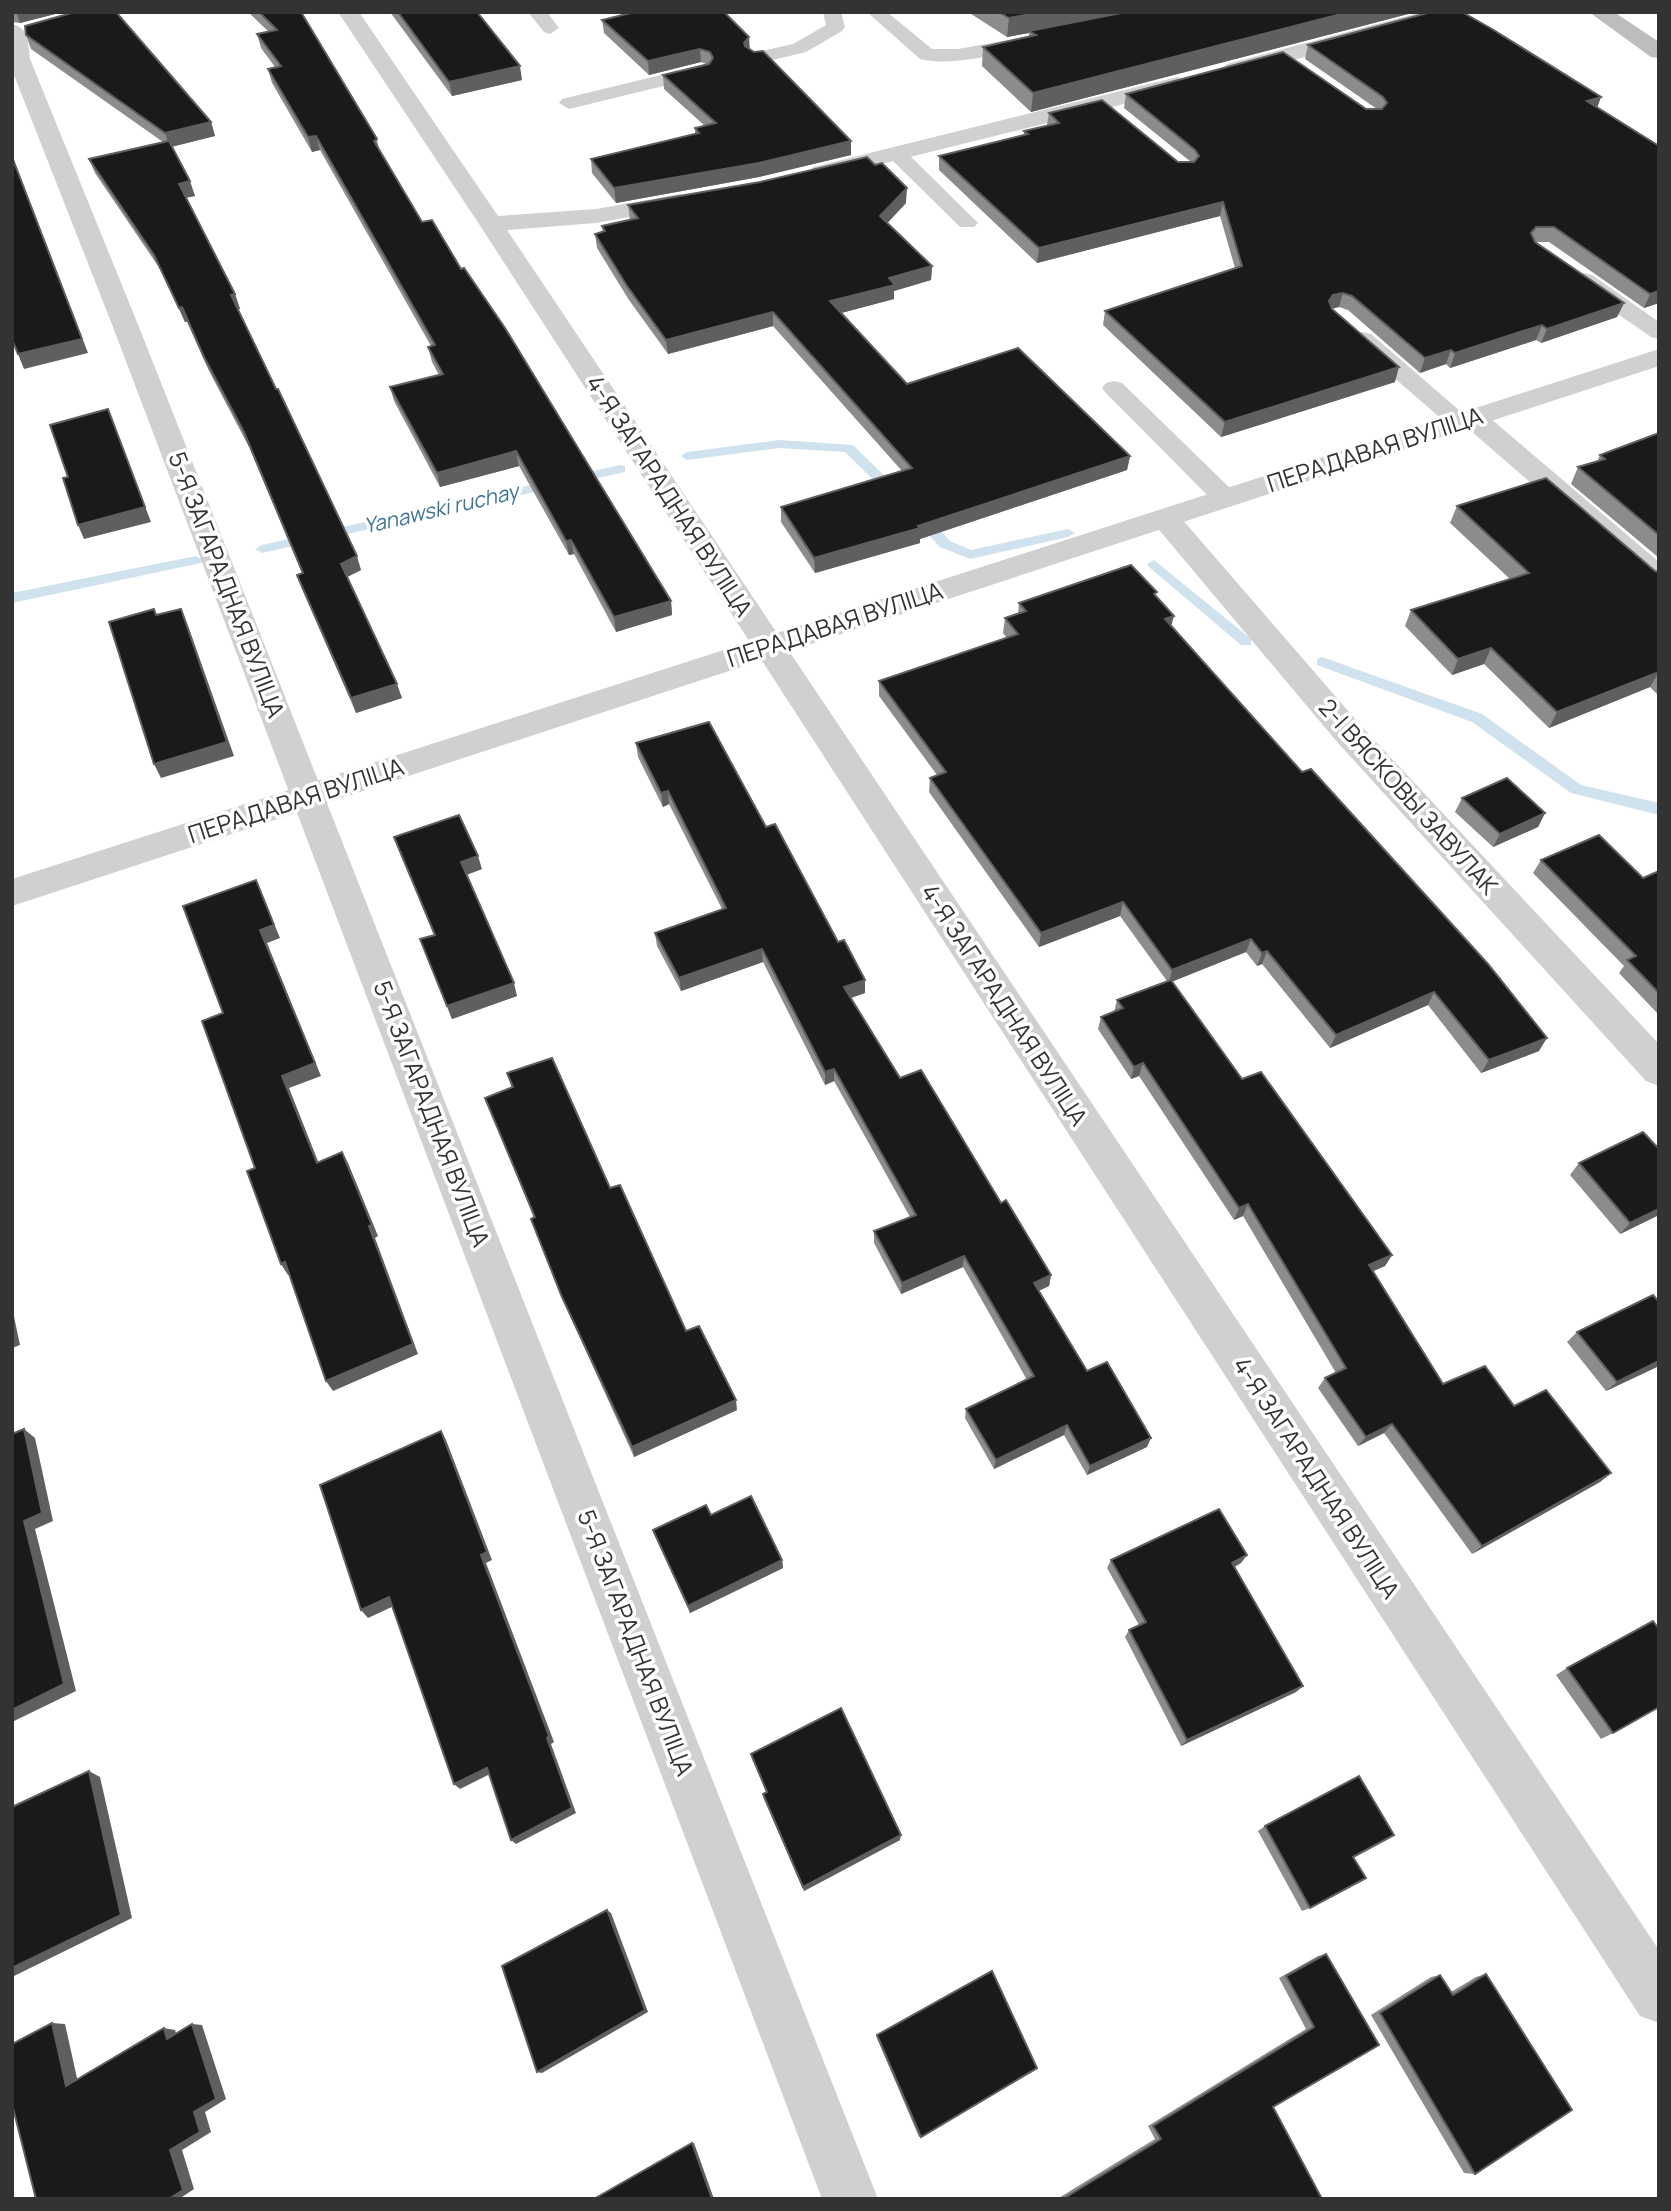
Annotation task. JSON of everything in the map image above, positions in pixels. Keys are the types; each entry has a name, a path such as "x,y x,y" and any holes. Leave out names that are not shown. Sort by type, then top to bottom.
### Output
{"main road":[{"path":"1599,12 1659,52"}],"street":[{"name":"4-Я ЗАГАРАДНАЯ ВУЛІЦА","path":"348,12 1659,1997"},
{"path":"1219,73 1447,12"},
{"name":"5-Я ЗАГАРАДНАЯ ВУЛІЦА","path":"20,32 19,60 308,797 850,2199"},
{"path":"797,178 1193,80"},
{"path":"491,225 596,216 705,197"},
{"name":"ПЕРАДАВАЯ ВУЛІЦА","path":"12,893 1659,357"},
{"path":"1466,420 1659,578"},
{"name":"2-І ВЯСКОВЫ ЗАВУЛАК","path":"1165,518 1350,735 1659,1070"}],"lane":[{"path":"537,12 550,28"},
{"path":"756,58 799,48 836,27 832,12"},
{"path":"876,12 928,55 958,55 1050,38"},
{"path":"1283,56 1305,71"},
{"path":"569,103 702,71"},
{"path":"1103,104 1123,120"},
{"path":"897,154 967,223"},
{"path":"1572,272 1659,332"},
{"path":"1348,326 1466,420"},
{"path":"1114,388 1225,498"}],"building":[{"path":"75,12 116,12 211,122 165,133 26,35 25,26"},
{"path":"259,12 301,12 377,139 374,141 422,222 432,220 461,269 464,268 505,328 671,601 614,617 571,540 566,541 516,451 437,473 390,387 443,374 428,347 435,345 316,136 308,137 268,69 281,66 257,34 277,30"},
{"path":"398,12 477,12 520,66 449,82"},
{"path":"635,12 724,12 749,37 744,43 745,46 754,52 763,51 851,141 759,163 614,188 591,159 699,133 695,128 716,123 663,75 709,64 713,58 710,52 700,49 648,61 602,20"},
{"path":"999,12 1040,12 1009,18"},
{"path":"1126,12 1349,12 1033,93 983,47 1036,35 1029,31"},
{"path":"1431,12 1462,12 1492,29 1601,97 1587,101 1659,146 1659,291 1650,294 1554,227 1536,227 1531,233 1535,242 1624,303 1547,329 1542,325 1455,353 1451,350 1425,358 1352,296 1343,293 1333,295 1329,301 1332,309 1399,367 1225,422 1105,311 1242,266 1223,202 1039,248 939,156 1028,134 1024,131 1059,123 1049,113 1102,100 1178,162 1194,162 1199,156 1195,150 1126,94 1283,52 1366,109 1382,109 1387,103 1383,97 1308,45"},
{"path":"169,141 190,181 179,184 235,294 231,295 357,556 341,564 397,684 351,698 297,575 303,573 244,432 154,255 89,159"},
{"path":"12,157 82,339 18,354 12,339"},
{"path":"867,157 875,165 882,163 907,188 880,216 932,266 889,278 895,285 830,301 907,384 1018,348 1130,456 918,526 920,528 814,558 781,507 912,468 773,312 666,340 627,286 595,234 605,231 602,226 638,218 628,205 760,182"},
{"path":"108,409 145,507 78,525 63,478 68,477 50,425"},
{"path":"1659,433 1659,535 1578,467 1605,459 1600,455"},
{"path":"1546,478 1659,572 1659,672 1557,712 1491,648 1458,659 1411,610 1529,573 1457,506"},
{"path":"1131,565 1157,592 1154,594 1174,616 1165,619 1302,772 1311,769 1488,964 1547,1038 1489,1060 1434,992 1336,1035 1267,951 1262,953 1251,939 1172,970 1123,902 1041,933 930,778 946,772 879,681 1018,634 1005,618 1026,611 1019,603"},
{"path":"154,609 156,615 181,609 227,742 154,764 109,622"},
{"path":"709,722 766,827 775,824 838,942 844,940 865,980 844,987 900,1078 921,1070 1001,1203 1006,1200 1051,1275 1034,1283 1087,1371 1107,1362 1151,1438 1090,1466 1067,1425 996,1460 966,1409 1034,1376 964,1256 902,1283 874,1231 916,1215 834,1069 825,1072 762,949 679,978 655,933 726,908 668,791 661,793 636,743"},
{"path":"1507,778 1545,813 1500,834 1462,798"},
{"path":"459,815 478,856 461,862 514,983 447,1006 420,939 435,935 394,837"},
{"path":"1599,835 1643,878 1659,871 1659,993 1627,960 1636,956 1541,860"},
{"path":"256,880 274,925 260,930 315,1063 282,1076 317,1163 342,1152 372,1225 369,1226 413,1344 326,1381 285,1262 281,1264 247,1171 255,1168 202,1021 223,1013 183,906"},
{"path":"1171,980 1242,1079 1261,1072 1392,1255 1369,1265 1443,1384 1485,1366 1514,1406 1546,1390 1611,1473 1482,1546 1392,1424 1366,1437 1325,1378 1346,1368 1248,1204 1239,1208 1143,1063 1134,1067 1101,1017 1123,1008 1117,1000"},
{"path":"552,1058 610,1188 620,1185 686,1331 699,1326 736,1400 632,1447 562,1297 531,1219 535,1217 485,1098 513,1087 507,1073"},
{"path":"1643,1132 1659,1149 1659,1209 1630,1223 1579,1163"},
{"path":"1653,1295 1659,1302 1659,1361 1617,1382 1577,1332"},
{"path":"24,1429 42,1513 24,1521 64,1684 12,1710 12,1434"},
{"path":"441,1431 487,1552 481,1555 549,1736 547,1738 572,1808 511,1840 487,1768 454,1784 389,1597 361,1610 320,1485"},
{"path":"751,1496 782,1560 688,1606 653,1530 706,1505 711,1515"},
{"path":"1219,1509 1247,1555 1232,1563 1303,1686 1187,1740 1129,1630 1146,1622 1111,1560"},
{"path":"1653,1621 1659,1629 1659,1707 1613,1733 1567,1668"},
{"path":"841,1708 901,1835 803,1887 763,1794 767,1792 751,1754"},
{"path":"89,1771 121,1915 12,1968 12,1807"},
{"path":"1359,1776 1394,1835 1353,1857 1366,1878 1310,1908 1265,1826"},
{"path":"607,1910 645,2010 537,2072 502,1966"},
{"path":"1326,1954 1379,2045 1273,2107 1322,2199 1063,2199 1161,2139 1153,2126 1314,2027 1286,1976"},
{"path":"992,1971 1037,2068 921,2137 877,2035"},
{"path":"1486,1974 1572,2110 1475,2174 1380,2013 1440,1975 1453,1995"},
{"path":"52,2023 66,2086 164,2028 167,2039 192,2024 216,2099 194,2112 200,2132 170,2150 183,2190 169,2199 36,2199 12,2104 12,2044"},
{"path":"692,2143 712,2199 594,2199"}],"waterway":[{"name":"Yanawski ruchay","path":"687,456 780,444 849,448 895,493"},
{"name":"Yanawski ruchay","path":"262,549 620,469"},
{"name":"Yanawski ruchay","path":"920,518 945,544 970,555 1068,533"},
{"name":"Yanawski ruchay","path":"12,598 196,560"},
{"name":"Yanawski ruchay","path":"1154,564 1246,642"},
{"name":"Yanawski ruchay","path":"1322,662 1477,718 1576,789 1659,809"}]}
